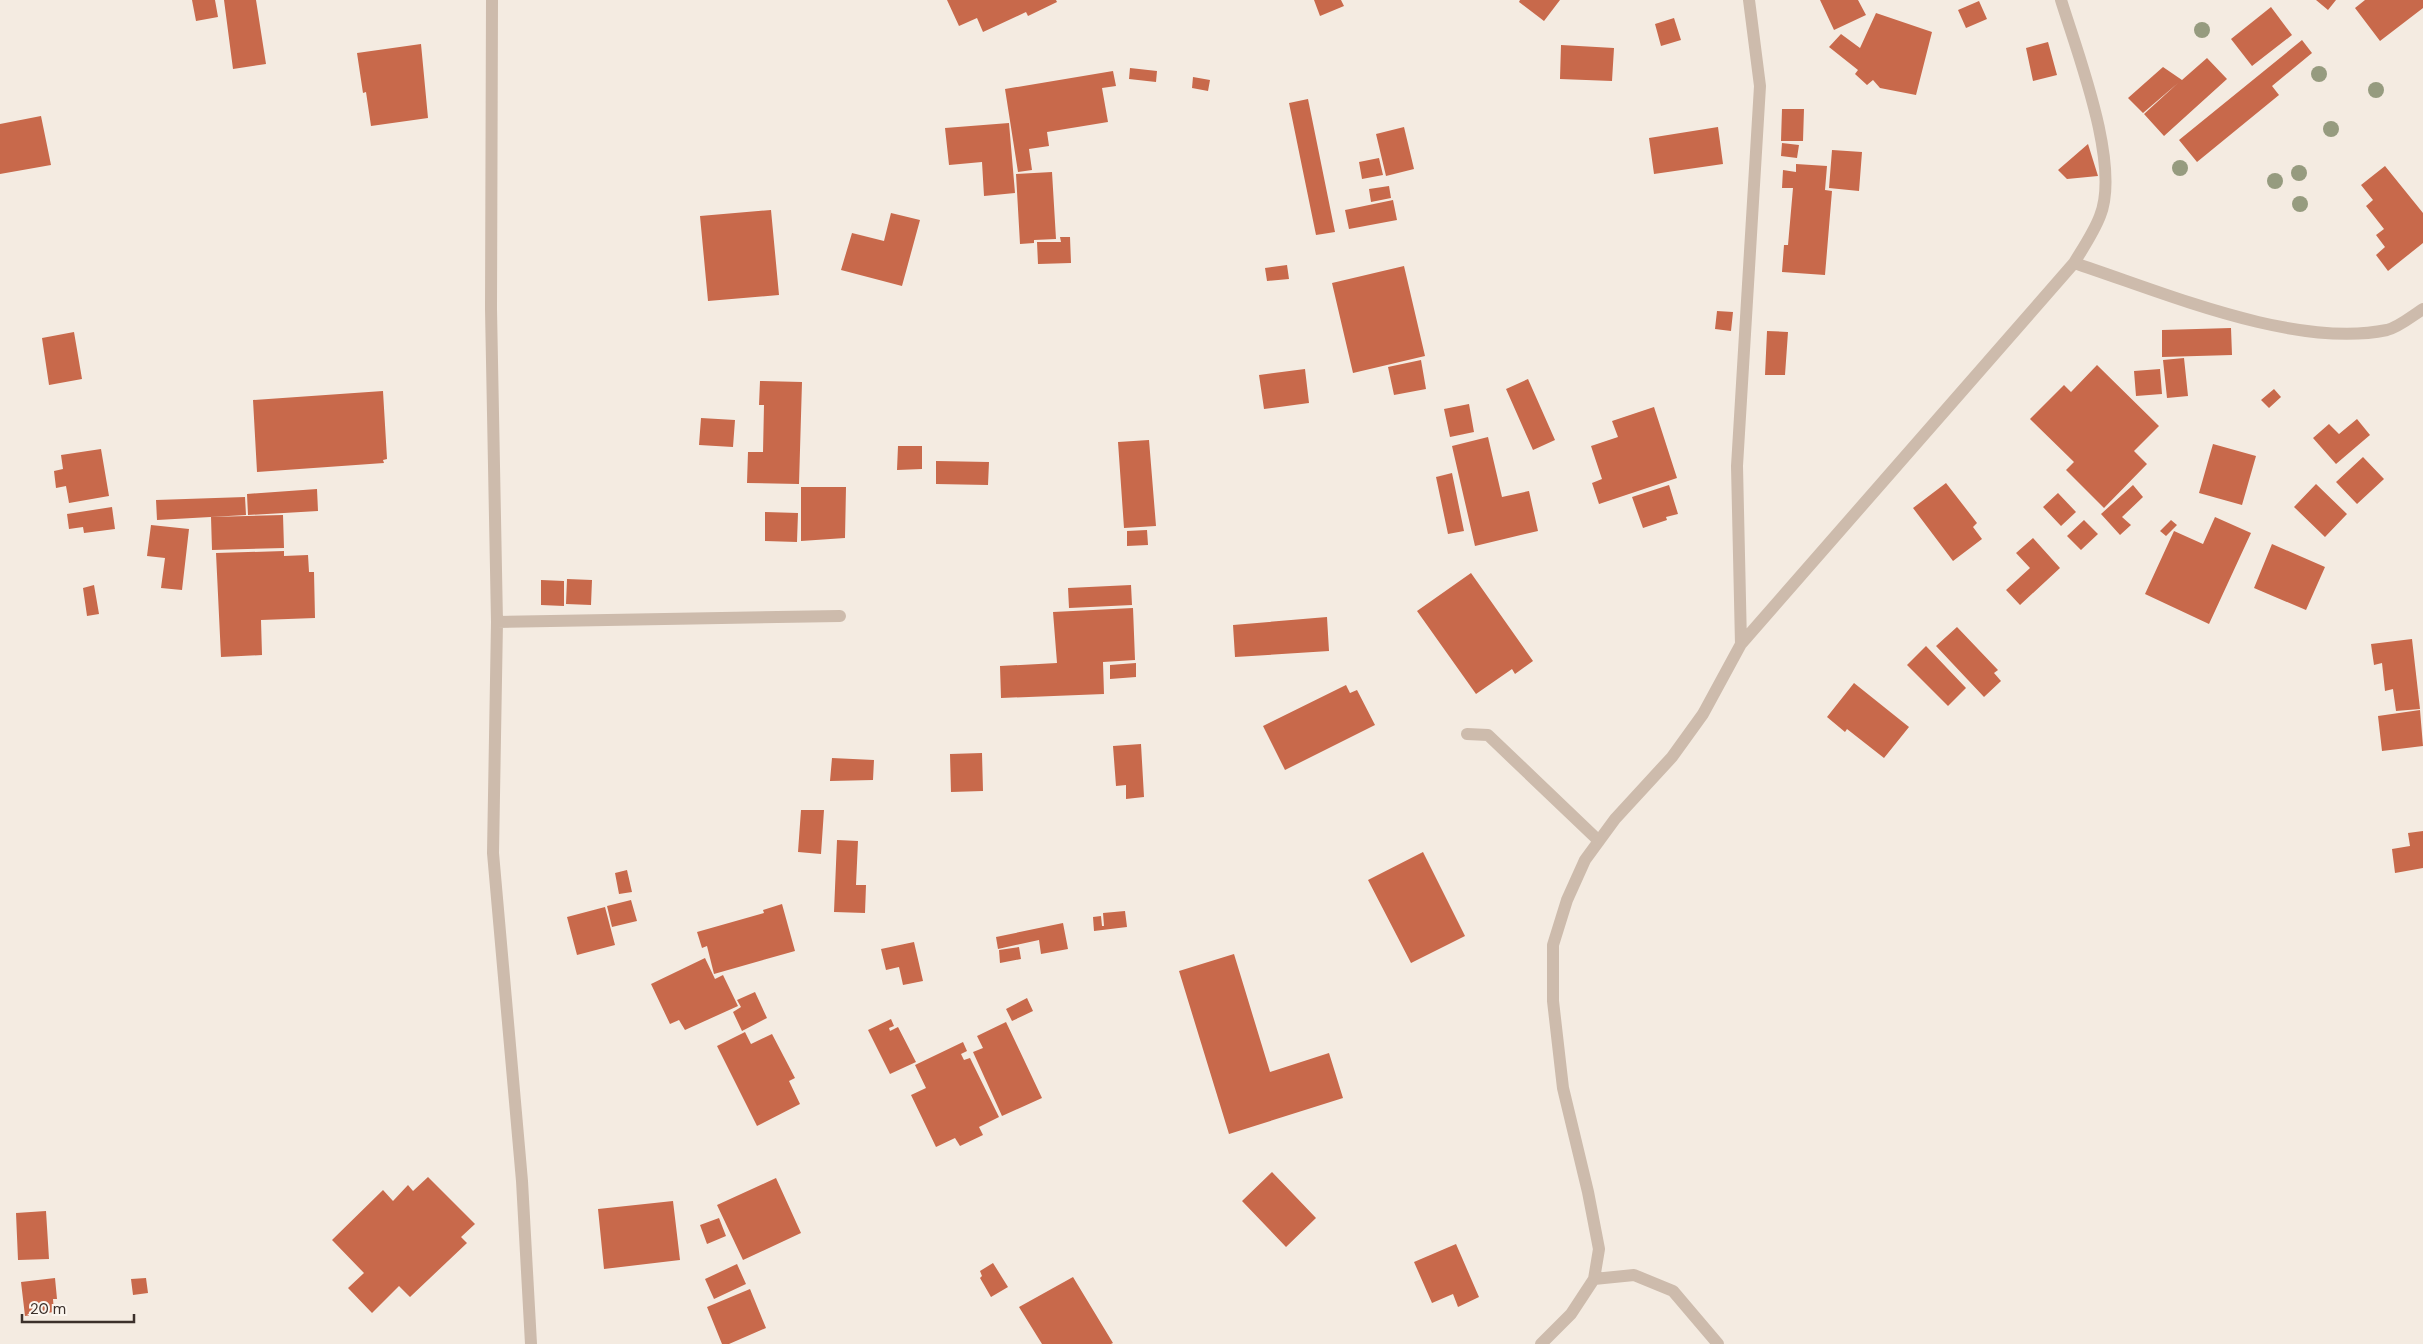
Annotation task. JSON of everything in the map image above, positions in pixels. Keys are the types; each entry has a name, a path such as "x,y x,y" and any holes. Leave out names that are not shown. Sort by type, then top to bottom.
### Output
{"street":[{"path":"492,0 491,309 497,622 494,853 522,1181 531,1344"},
{"path":"1740,644 1737,466 1760,86 1749,0"},
{"path":"1541,1344 1571,1314 1594,1279 1599,1249 1588,1192 1563,1088 1553,1001 1554,945 1567,900 1585,860 1616,820 1672,757 1703,714 1740,644 2074,263 2101,215 2106,179 2100,129 2061,0"},
{"path":"2074,263 2246,320 2293,329 2347,334 2389,330 2423,309"},
{"path":"497,622 840,616"},
{"path":"1467,734 1488,735 1600,841"},
{"path":"1594,1279 1634,1275 1672,1291 1718,1344"}],"building":[{"path":"192,0 215,0 218,17 196,21"},
{"path":"224,0 256,0 266,64 233,69"},
{"path":"947,0 1056,0 1057,2 1028,16 1026,12 983,32 977,18 959,26"},
{"path":"1314,0 1341,0 1344,6 1320,16"},
{"path":"1520,0 1560,0 1544,21 1519,2"},
{"path":"1820,0 1858,0 1866,15 1834,30"},
{"path":"2316,0 2336,0 2328,10"},
{"path":"2365,0 2423,0 2423,8 2380,41 2355,8"},
{"path":"1979,1 1987,19 1966,28 1958,10"},
{"path":"2271,7 2292,35 2252,66 2231,39"},
{"path":"1876,13 1932,32 1916,95 1880,88 1873,80 1867,85 1855,74 1858,70 1829,47 1841,34 1860,48"},
{"path":"1674,18 1681,40 1661,46 1655,24"},
{"path":"2302,40 2312,53 2272,86 2279,95 2197,162 2179,140"},
{"path":"2048,42 2057,75 2033,81 2026,48"},
{"path":"421,44 428,118 371,126 366,92 363,93 357,53"},
{"path":"1561,45 1614,48 1612,81 1560,79"},
{"path":"2207,58 2227,79 2164,136 2144,114 2178,83 2143,113 2128,98 2163,67 2182,80"},
{"path":"1130,68 1157,71 1156,82 1129,79"},
{"path":"1113,71 1116,86 1102,88 1108,122 1047,132 1049,146 1029,149 1032,170 1018,172 1005,89"},
{"path":"1193,77 1210,80 1208,91 1192,88"},
{"path":"1308,99 1335,232 1316,235 1289,103"},
{"path":"1782,109 1804,109 1803,141 1781,141"},
{"path":"41,116 51,165 0,174 0,124"},
{"path":"1009,123 1015,193 984,196 982,162 949,165 945,128"},
{"path":"1404,127 1414,169 1386,176 1376,134"},
{"path":"1718,127 1723,164 1654,174 1649,138"},
{"path":"1782,143 1799,145 1797,158 1781,156"},
{"path":"2088,144 2098,176 2067,179 2058,170"},
{"path":"1832,150 1862,152 1859,191 1829,188"},
{"path":"1379,158 1383,175 1362,179 1359,162"},
{"path":"1796,164 1827,166 1825,190 1832,191 1825,275 1782,272 1784,245 1788,245 1793,188 1782,188 1783,170 1796,172"},
{"path":"2385,166 2423,213 2423,243 2388,271 2376,255 2385,247 2376,235 2384,229 2366,206 2373,200 2361,185"},
{"path":"1052,172 1056,239 1034,240 1034,243 1020,244 1016,174"},
{"path":"1389,186 1391,198 1371,202 1369,189"},
{"path":"1393,200 1397,220 1349,229 1345,210"},
{"path":"771,210 779,295 708,301 700,216"},
{"path":"891,213 920,220 902,286 841,270 852,233 884,241"},
{"path":"1060,237 1070,237 1071,263 1038,264 1037,242 1061,242"},
{"path":"1287,265 1289,279 1267,281 1265,268"},
{"path":"1404,266 1425,356 1353,373 1332,283"},
{"path":"1717,311 1733,312 1731,331 1715,329"},
{"path":"2231,328 2232,355 2162,357 2162,330"},
{"path":"1767,331 1788,332 1785,375 1765,375"},
{"path":"74,332 82,379 49,385 42,338"},
{"path":"2184,358 2188,396 2167,398 2163,360"},
{"path":"1421,360 1426,389 1394,395 1388,367"},
{"path":"2097,365 2159,426 2134,451 2147,464 2104,508 2066,470 2074,462 2030,419 2064,385 2071,392"},
{"path":"1305,369 1309,403 1264,409 1259,375"},
{"path":"2160,369 2162,394 2136,396 2134,371"},
{"path":"1528,379 1555,440 1533,450 1506,389"},
{"path":"760,381 802,382 799,484 747,483 748,452 763,452 764,405 759,405"},
{"path":"2274,389 2281,397 2269,408 2261,400"},
{"path":"383,391 387,459 383,460 384,463 257,472 253,400"},
{"path":"1469,404 1474,432 1450,437 1444,409"},
{"path":"1654,407 1677,478 1599,504 1592,483 1602,479 1591,446 1618,437 1612,421"},
{"path":"701,418 735,420 733,447 699,445"},
{"path":"2357,419 2370,435 2336,464 2313,438 2329,424 2339,434"},
{"path":"1488,437 1502,497 1529,491 1538,531 1475,546 1452,446"},
{"path":"1149,440 1156,526 1124,528 1118,442"},
{"path":"2213,444 2256,456 2242,505 2199,493"},
{"path":"898,446 922,446 922,469 897,470"},
{"path":"101,449 109,496 69,503 66,486 56,488 54,471 63,469 61,455"},
{"path":"2363,457 2384,479 2357,504 2336,482"},
{"path":"936,461 989,462 988,485 936,484"},
{"path":"1452,473 1464,531 1448,534 1436,477"},
{"path":"1946,483 1977,523 1973,527 1982,539 1953,561 1913,508"},
{"path":"2316,484 2347,514 2325,537 2294,507"},
{"path":"1669,485 1678,514 1666,517 1667,520 1643,528 1632,497"},
{"path":"2133,485 2143,497 2122,517 2131,525 2120,535 2101,514"},
{"path":"801,487 846,487 845,538 801,541"},
{"path":"317,489 318,511 248,515 247,494"},
{"path":"2058,493 2076,512 2061,526 2043,507"},
{"path":"245,497 246,515 157,520 156,500"},
{"path":"112,507 115,529 84,533 83,527 69,529 67,514"},
{"path":"765,512 798,513 797,542 765,541"},
{"path":"283,515 284,548 212,550 211,517"},
{"path":"2215,517 2251,533 2209,624 2145,594 2174,531 2203,544"},
{"path":"2084,520 2098,534 2081,550 2067,536"},
{"path":"2171,520 2177,525 2166,536 2160,531"},
{"path":"151,525 189,529 182,590 161,588 165,558 147,556"},
{"path":"1147,530 1148,545 1127,546 1127,531"},
{"path":"2033,538 2060,568 2020,605 2006,590 2030,568 2016,553"},
{"path":"2272,544 2325,567 2306,610 2254,588"},
{"path":"284,551 284,556 308,555 309,572 314,572 315,618 261,620 262,655 221,657 216,553"},
{"path":"1471,573 1533,661 1515,674 1512,669 1476,694 1417,611"},
{"path":"567,579 592,580 591,605 566,604"},
{"path":"541,580 564,581 564,606 541,605"},
{"path":"94,585 99,614 87,616 83,588"},
{"path":"1131,585 1132,605 1069,608 1068,588"},
{"path":"1133,608 1135,660 1103,662 1104,694 1001,698 1000,666 1057,663 1053,612"},
{"path":"1327,617 1329,651 1235,657 1233,625"},
{"path":"1957,627 1998,670 1994,673 2001,681 1984,697 1936,646"},
{"path":"2412,639 2420,709 2396,711 2393,689 2385,691 2382,663 2374,665 2371,644"},
{"path":"1926,646 1966,688 1948,706 1907,665"},
{"path":"1136,663 1136,677 1110,679 1110,665"},
{"path":"1854,683 1909,727 1884,758 1847,729 1845,732 1827,717"},
{"path":"1346,685 1350,693 1357,690 1375,725 1285,770 1263,726"},
{"path":"2420,710 2423,746 2382,751 2378,716"},
{"path":"1141,744 1144,797 1126,799 1126,785 1116,786 1113,746"},
{"path":"982,753 983,791 951,792 950,754"},
{"path":"832,758 874,760 873,780 830,781"},
{"path":"801,810 824,810 821,854 798,852"},
{"path":"2423,831 2423,868 2395,873 2392,849 2410,846 2408,833"},
{"path":"837,840 858,841 856,885 866,885 865,913 834,912"},
{"path":"1423,852 1465,936 1411,963 1368,880"},
{"path":"627,870 632,892 619,894 615,873"},
{"path":"631,900 637,921 612,927 607,906"},
{"path":"782,904 795,951 714,974 707,946 702,948 697,932 764,913 763,910"},
{"path":"605,907 615,945 577,955 567,917"},
{"path":"1125,911 1127,927 1094,931 1093,917 1101,916 1102,926 1104,926 1103,913"},
{"path":"1063,923 1068,949 1041,954 1039,940 998,949 996,937"},
{"path":"914,942 923,981 903,985 899,967 886,970 881,949"},
{"path":"1019,947 1021,959 1000,963 999,950"},
{"path":"1234,954 1270,1072 1329,1053 1343,1098 1229,1134 1179,971"},
{"path":"705,958 715,979 723,975 738,1006 685,1030 679,1020 670,1024 651,984"},
{"path":"755,992 767,1018 742,1031 733,1012 741,1007 737,1000"},
{"path":"1027,998 1033,1011 1012,1021 1006,1009"},
{"path":"891,1019 894,1026 889,1028 890,1031 898,1027 916,1062 890,1074 868,1030"},
{"path":"1006,1022 1042,1098 1002,1116 973,1052 983,1048 977,1036"},
{"path":"745,1032 751,1044 772,1034 795,1078 789,1081 800,1104 757,1126 717,1046"},
{"path":"963,1042 967,1051 961,1054 964,1060 970,1058 999,1117 979,1127 983,1135 960,1146 955,1138 936,1147 911,1095 926,1088 915,1065"},
{"path":"1272,1172 1316,1218 1286,1247 1242,1201"},
{"path":"428,1177 475,1224 461,1237 467,1243 410,1297 399,1286 372,1313 348,1288 364,1273 332,1240 383,1190 393,1201 408,1185 413,1191"},
{"path":"776,1178 801,1233 743,1260 717,1205"},
{"path":"673,1201 680,1260 604,1269 598,1209"},
{"path":"46,1211 49,1259 18,1260 16,1213"},
{"path":"719,1218 726,1236 707,1244 700,1225"},
{"path":"1456,1244 1479,1297 1458,1307 1453,1294 1432,1303 1414,1262"},
{"path":"993,1263 1008,1287 991,1297 980,1278 982,1276 980,1271"},
{"path":"737,1264 746,1284 714,1299 705,1279"},
{"path":"1073,1277 1113,1343 1042,1344 1019,1307"},
{"path":"55,1278 57,1299 53,1299 54,1312 25,1316 21,1282"},
{"path":"146,1278 148,1293 133,1295 131,1279"},
{"path":"750,1289 766,1328 729,1344 722,1344 707,1307"}]}
